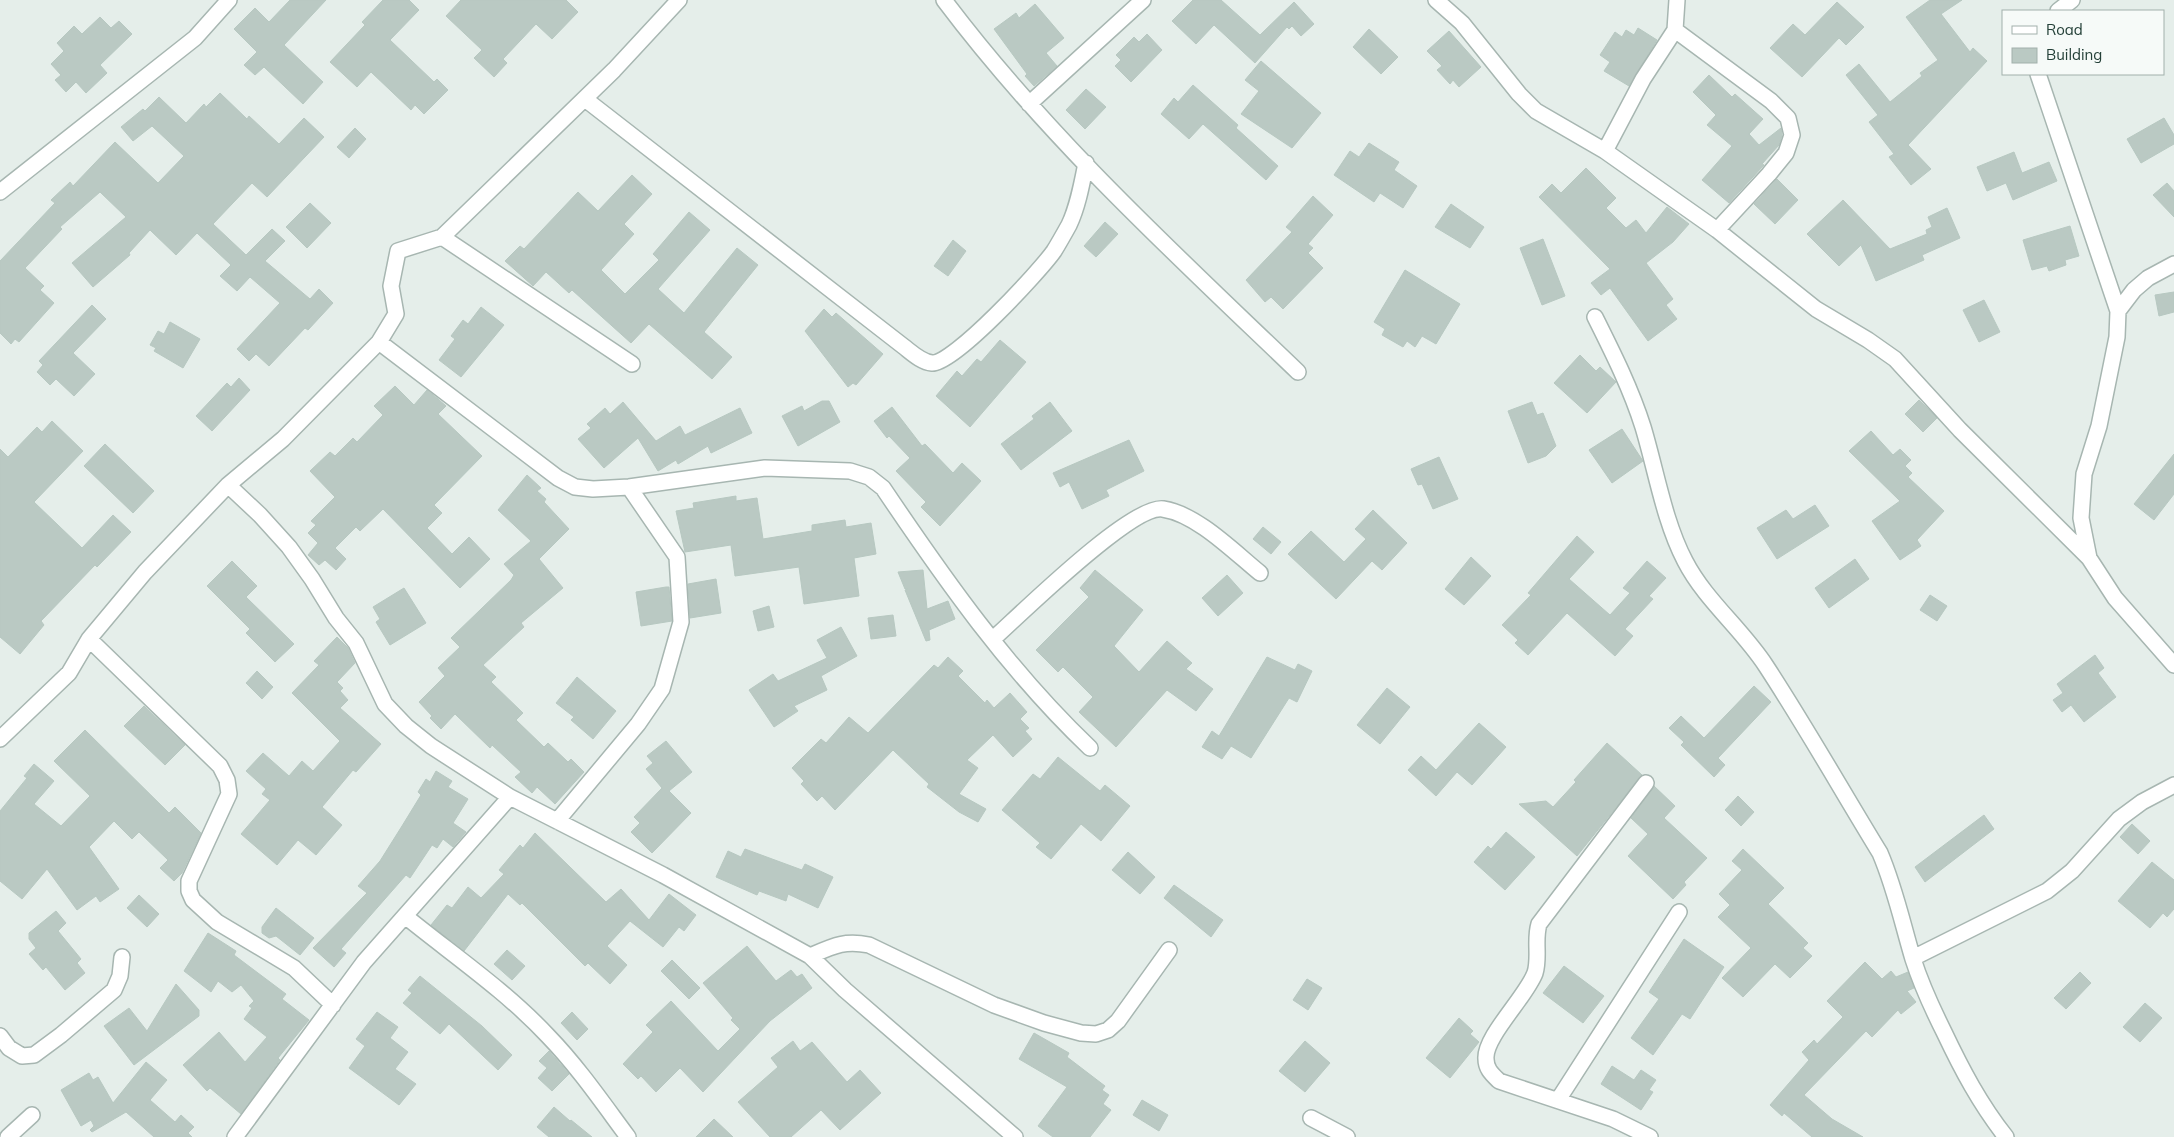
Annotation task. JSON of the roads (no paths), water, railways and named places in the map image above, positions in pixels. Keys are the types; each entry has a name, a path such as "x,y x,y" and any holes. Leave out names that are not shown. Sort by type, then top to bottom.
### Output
{"street":[{"path":"0,192 195,38 229,0"},
{"path":"0,740 69,673 89,639 145,572 228,485 283,439 378,342 396,314 391,286 398,251 442,237 585,99 679,0"},
{"path":"944,0 1004,76 1029,104 1144,222 1298,372"},
{"path":"1029,104 1143,0"},
{"path":"1436,0 1462,23 1519,94 1536,111 1605,151 1717,230 1816,308 1895,359 1960,430 2089,558 2115,598 2174,666"},
{"path":"1605,151 1643,79 1675,30 1677,0"},
{"path":"2059,10 2072,0"},
{"path":"1675,30 1770,101 1788,118 1792,135 1786,153 1717,230"},
{"path":"2038,75 2118,311 2117,337 2101,417 2084,474 2081,518 2089,558"},
{"path":"585,99 903,346 922,360 933,364 945,359 974,336 1003,309 1054,252 1070,222 1086,163"},
{"path":"442,237 632,364"},
{"path":"2118,311 2134,290 2148,278 2174,264"},
{"path":"1595,316 1629,387 1643,426 1668,516 1685,561 1765,664 1880,853 1894,886 1913,958 1924,989 1968,1082 1987,1113 2006,1137"},
{"path":"378,342 558,478 576,487 593,489 628,487 765,468 850,471 869,477 883,488 943,576 1046,706 1090,748"},
{"path":"228,485 266,522 312,579 336,618 356,643 385,704 406,726 432,746 510,797 663,875 810,956 866,1009 1014,1137"},
{"path":"557,822 638,724 662,689 681,622 677,557 628,487"},
{"path":"993,639 1113,532 1138,516 1160,508 1178,512 1210,532 1260,573"},
{"path":"89,639 220,766 227,780 229,794 189,881 193,900 217,922 294,968 333,1006"},
{"path":"1646,783 1539,924 1535,936 1536,970 1530,985 1488,1046 1486,1058 1489,1071 1499,1081 1613,1118 1650,1137"},
{"path":"1913,958 2047,891 2072,871 2119,819 2142,802 2174,785"},
{"path":"235,1137 364,962 510,797"},
{"path":"1558,1100 1679,912"},
{"path":"405,916 509,1000 547,1034 578,1069 628,1137"},
{"path":"810,956 851,941 869,944 994,1005 1080,1034 1096,1034 1108,1030 1118,1021 1169,950"},
{"path":"0,1036 8,1048 22,1056 34,1055 61,1036 114,990 120,976 122,957"},
{"path":"8,1137 32,1115"},
{"path":"1312,1118 1347,1137"}]}
